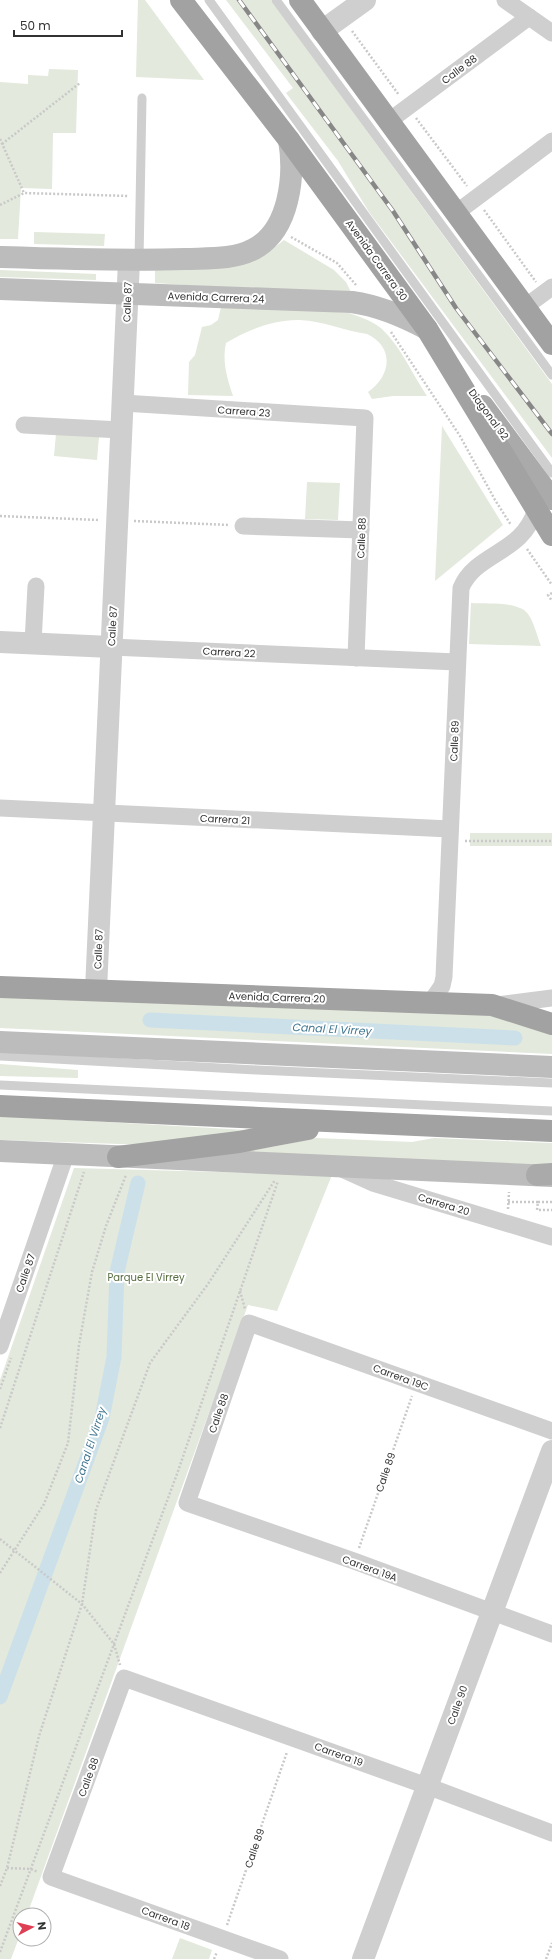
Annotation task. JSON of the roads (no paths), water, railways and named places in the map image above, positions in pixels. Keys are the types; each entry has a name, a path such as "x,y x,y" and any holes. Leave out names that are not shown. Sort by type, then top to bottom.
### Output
{"highway":[{"name":"Avenida Carrera 30","path":"181,0 289,140 427,329 544,504 552,535"},
{"path":"300,0 552,344"},
{"name":"Avenida Carrera 20","path":"0,987 492,1005 552,1024"},
{"path":"492,1005 552,1008"},
{"path":"0,1106 176,1116 552,1131"},
{"path":"125,1157 239,1142 351,1122"}],"main road":[{"path":"0,257 134,261 230,256 255,249 272,233 285,206 291,176 292,161 289,140"},
{"name":"Avenida Carrera 24","path":"0,289 352,302 378,307 399,314 427,329"},
{"path":"0,1042 552,1067"},
{"path":"0,1151 547,1175"}],"street":[{"path":"322,31 365,0"},
{"path":"505,0 552,33"},
{"name":"Calle 88","path":"389,121 529,17"},
{"path":"456,213 552,141"},
{"name":"Calle 87","path":"96,990 127,293 134,261"},
{"path":"525,307 548,290"},
{"name":"Carrera 23","path":"122,403 365,418"},
{"name":"Calle 88","path":"356,658 365,418"},
{"path":"24,425 121,430"},
{"name":"Calle 89","path":"430,1002 442,986 444,977 458,662 459,601 461,588 465,579 472,571 519,538 544,504"},
{"path":"243,526 361,530"},
{"path":"33,643 36,586"},
{"name":"Carrera 22","path":"0,642 458,662"},
{"name":"Carrera 21","path":"0,808 104,813 450,835"},
{"path":"492,1005 552,998"},
{"name":"Calle 87","path":"0,1346 66,1154"},
{"name":"Carrera 20","path":"338,1167 373,1183 552,1237"},
{"name":"Calle 88","path":"187,1503 249,1323"},
{"name":"Carrera 19C","path":"249,1323 552,1431"},
{"name":"Calle 90","path":"364,1959 491,1612 552,1451"},
{"name":"Carrera 19A","path":"187,1503 552,1634"},
{"name":"Calle 88","path":"52,1877 124,1678"},
{"name":"Carrera 19","path":"124,1678 293,1737 552,1832"},
{"name":"Carrera 18","path":"52,1877 280,1959"}],"lane":[{"path":"209,0 552,473"},
{"path":"276,0 552,375"},
{"path":"134,261 142,98"},
{"path":"0,1056 265,1071 552,1083"},
{"path":"0,1085 552,1112"}],"waterway":[{"name":"Canal El Virrey","path":"150,1020 515,1038"},
{"name":"Canal El Virrey","path":"0,1697 102,1418 114,1357 117,1272 138,1183"}],"railway":[{"path":"239,0 393,211 456,308 552,434"}],"park label":[{"name":"Parque El Virrey","path":"146,1277"}]}
